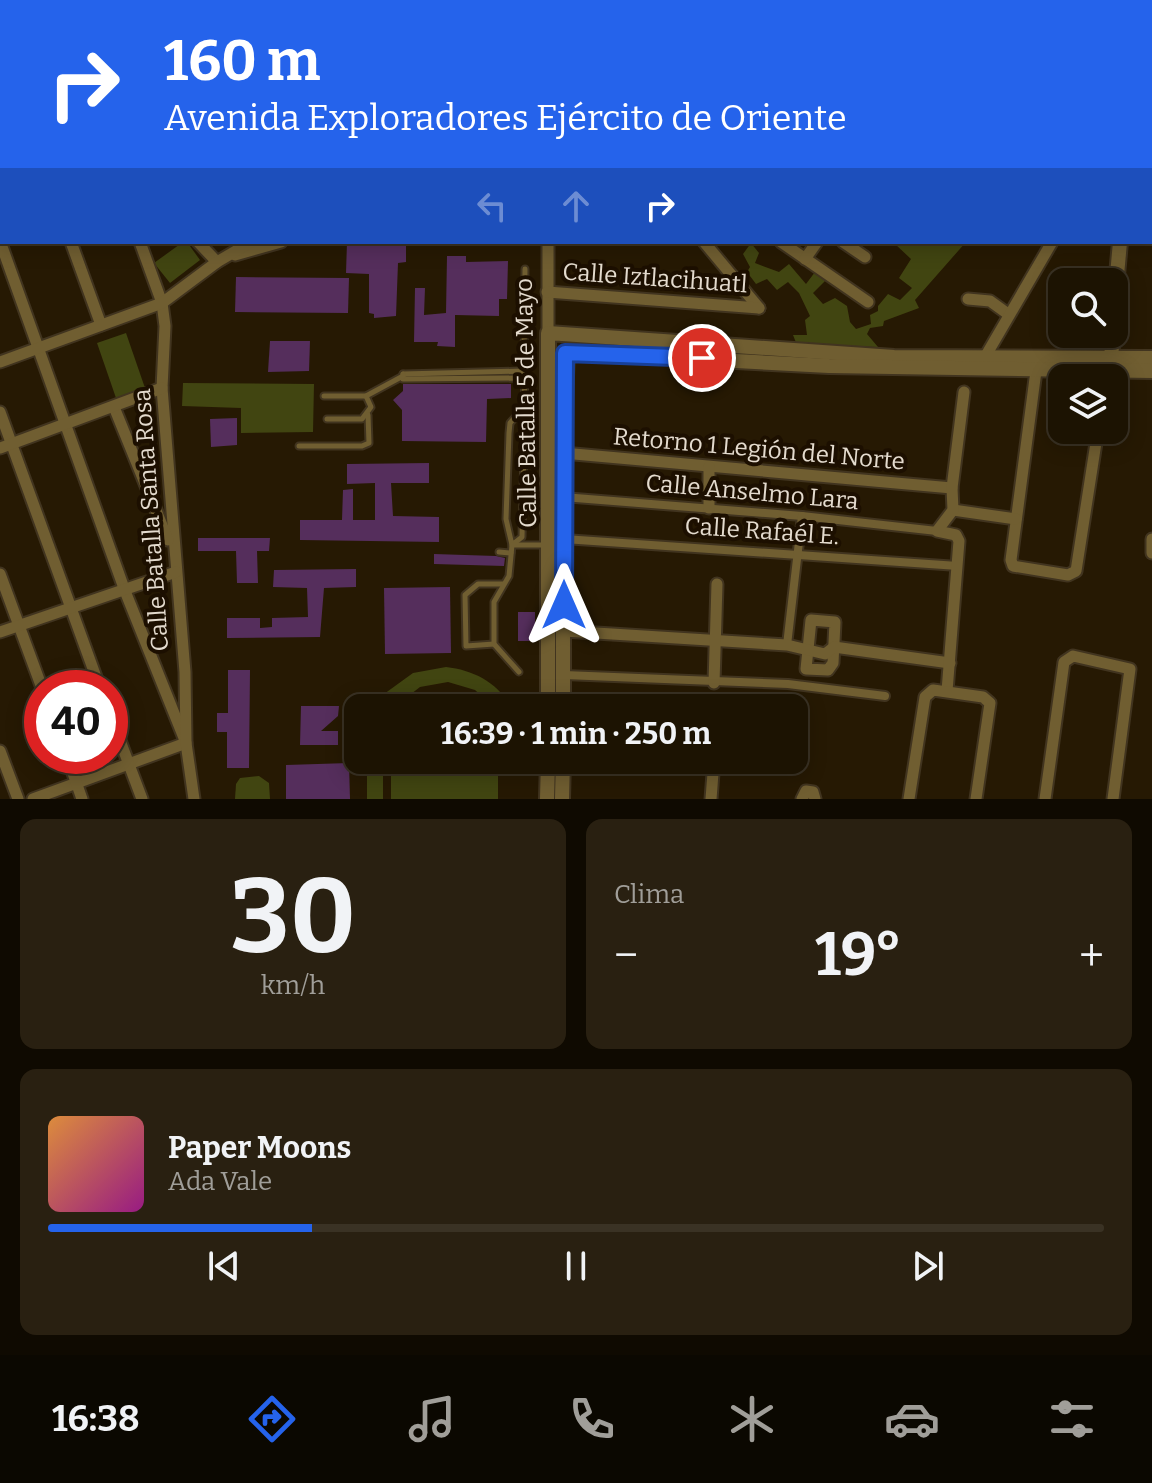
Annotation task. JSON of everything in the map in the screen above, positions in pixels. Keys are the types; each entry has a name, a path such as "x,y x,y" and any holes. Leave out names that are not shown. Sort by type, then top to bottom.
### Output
{"street":[{"path":"1,244 125,591 186,743 33,799"},
{"path":"72,244 101,325"},
{"name":"Calle Batalla Santa Rosa","path":"141,244 162,303 165,326 162,388 185,672 186,743 194,799"},
{"path":"201,244 222,259"},
{"path":"0,362 162,303 248,244"},
{"path":"222,259 274,244"},
{"path":"540,244 546,270"},
{"name":"Calle Batalla 5 de Mayo","path":"548,244 554,541 548,694"},
{"name":"Calle Iztlacihuatl","path":"547,292 759,308 706,244"},
{"path":"784,244 868,302"},
{"path":"805,259 816,244"},
{"path":"846,244 865,257"},
{"path":"985,357 1051,244"},
{"path":"1118,268 1120,244"},
{"path":"968,299 990,301 1008,314"},
{"path":"548,333 894,362 1048,371"},
{"name":"Calle Batalla 5 de Mayo","path":"563,694 564,631 554,541 563,497 564,355 569,351 894,362"},
{"path":"894,362 985,357 1057,364"},
{"path":"1128,364 1152,358"},
{"path":"1128,370 1152,371"},
{"path":"1036,371 1011,565 1068,575 1074,573 1096,444"},
{"path":"6,446 162,388"},
{"path":"947,691 958,537 937,531 953,510 952,488 964,392"},
{"path":"114,407 173,550"},
{"path":"0,412 6,446 93,670"},
{"name":"Retorno 1 Legión del Norte","path":"563,453 952,488"},
{"path":"709,467 709,508"},
{"name":"Calle Anselmo Lara","path":"563,497 802,516 937,531"},
{"path":"953,510 1016,519"},
{"path":"787,645 802,516"},
{"path":"1152,539 1152,553"},
{"name":"Calle Rafaél E.","path":"554,541 798,553 958,566"},
{"path":"0,632 176,572"},
{"path":"0,574 35,670"},
{"path":"714,683 717,584"},
{"path":"815,619 835,622 834,647 832,665 824,671 806,669 809,624 815,619"},
{"path":"564,631 787,645 825,654 834,647 950,663"},
{"path":"1045,799 1064,662 1070,656 1125,665 1130,669 1113,799"},
{"path":"548,674 788,684 885,696"},
{"path":"909,799 928,692 947,691 988,699 990,706 976,799"},
{"path":"0,751 18,799"},
{"path":"129,766 142,799"},
{"path":"73,774 82,799"},
{"path":"547,799 548,774"},
{"path":"562,799 563,774"},
{"path":"711,799 713,774"},
{"path":"802,799 806,791 813,792 815,799"}],"lane":[{"path":"512,545 522,537 525,269"},
{"path":"324,396 366,396 403,376 524,371"},
{"path":"403,376 524,378"},
{"path":"299,446 362,446 369,443 368,415 371,407 366,396"},
{"path":"519,672 494,644 494,602 509,576 512,545 506,519 510,423 525,406"},
{"path":"327,419 354,420 368,415"},
{"path":"512,545 554,541"},
{"path":"499,552 511,553"},
{"path":"494,644 466,646 465,595 478,584 503,584"}],"green space":[{"path":"180,244 188,244 200,260 170,283 154,263"},
{"path":"752,244 759,253 755,263 779,272 789,264 806,284 815,272 826,280 813,293 823,304 835,298 847,306 850,322 856,329 871,324 870,315 878,311 878,306 888,294 900,300 912,288 899,278 911,259 895,244 964,244 915,300 919,308 884,321 883,326 870,328 867,334 878,347 797,345 793,335 807,335 805,320 810,316 799,293 788,282 777,290 767,279 756,284 747,272 750,267 743,254"},
{"path":"126,333 145,388 116,398 97,343"},
{"path":"183,383 314,384 313,432 241,433 241,408 182,406"},
{"path":"446,667 466,671 484,679 502,694 479,694 448,682 420,687 411,694 384,694 413,673"},
{"path":"367,774 383,774 383,799 367,799"},
{"path":"391,774 498,774 498,799 391,799"},
{"path":"259,776 269,783 270,799 235,799 236,784 240,778"}],"building":[{"path":"347,244 406,244 406,262 398,263 396,316 374,318 374,314 369,313 369,274 346,273"},
{"path":"447,256 466,256 466,262 508,261 507,299 499,299 499,316 455,315 455,347 437,346 438,342 414,342 415,288 425,288 424,315 446,313"},
{"path":"236,277 349,278 348,313 235,312"},
{"path":"270,341 310,341 309,371 268,372"},
{"path":"403,384 511,384 511,398 487,399 486,442 402,441 402,410 393,400 403,391"},
{"path":"237,418 237,445 211,447 210,419"},
{"path":"429,463 429,483 391,483 393,516 439,517 439,542 300,540 300,520 342,520 343,490 353,489 353,520 375,520 375,483 347,484 347,464"},
{"path":"198,538 270,538 269,551 257,551 258,583 237,583 236,551 198,551"},
{"path":"434,554 505,558 504,566 434,564"},
{"path":"356,569 356,587 324,588 320,637 227,638 227,618 260,618 260,628 272,627 272,618 308,617 307,588 273,587 274,570"},
{"path":"450,587 451,653 385,654 384,588"},
{"path":"518,612 535,612 535,641 518,641"},
{"path":"228,670 250,670 249,768 227,768 227,732 217,732 217,713 228,713"},
{"path":"301,706 339,706 338,716 321,731 338,731 338,745 300,745"},
{"path":"344,763 344,774 349,774 350,799 286,799 286,765"}],"route":[{"path":"564,605 565,353 702,358"}]}
